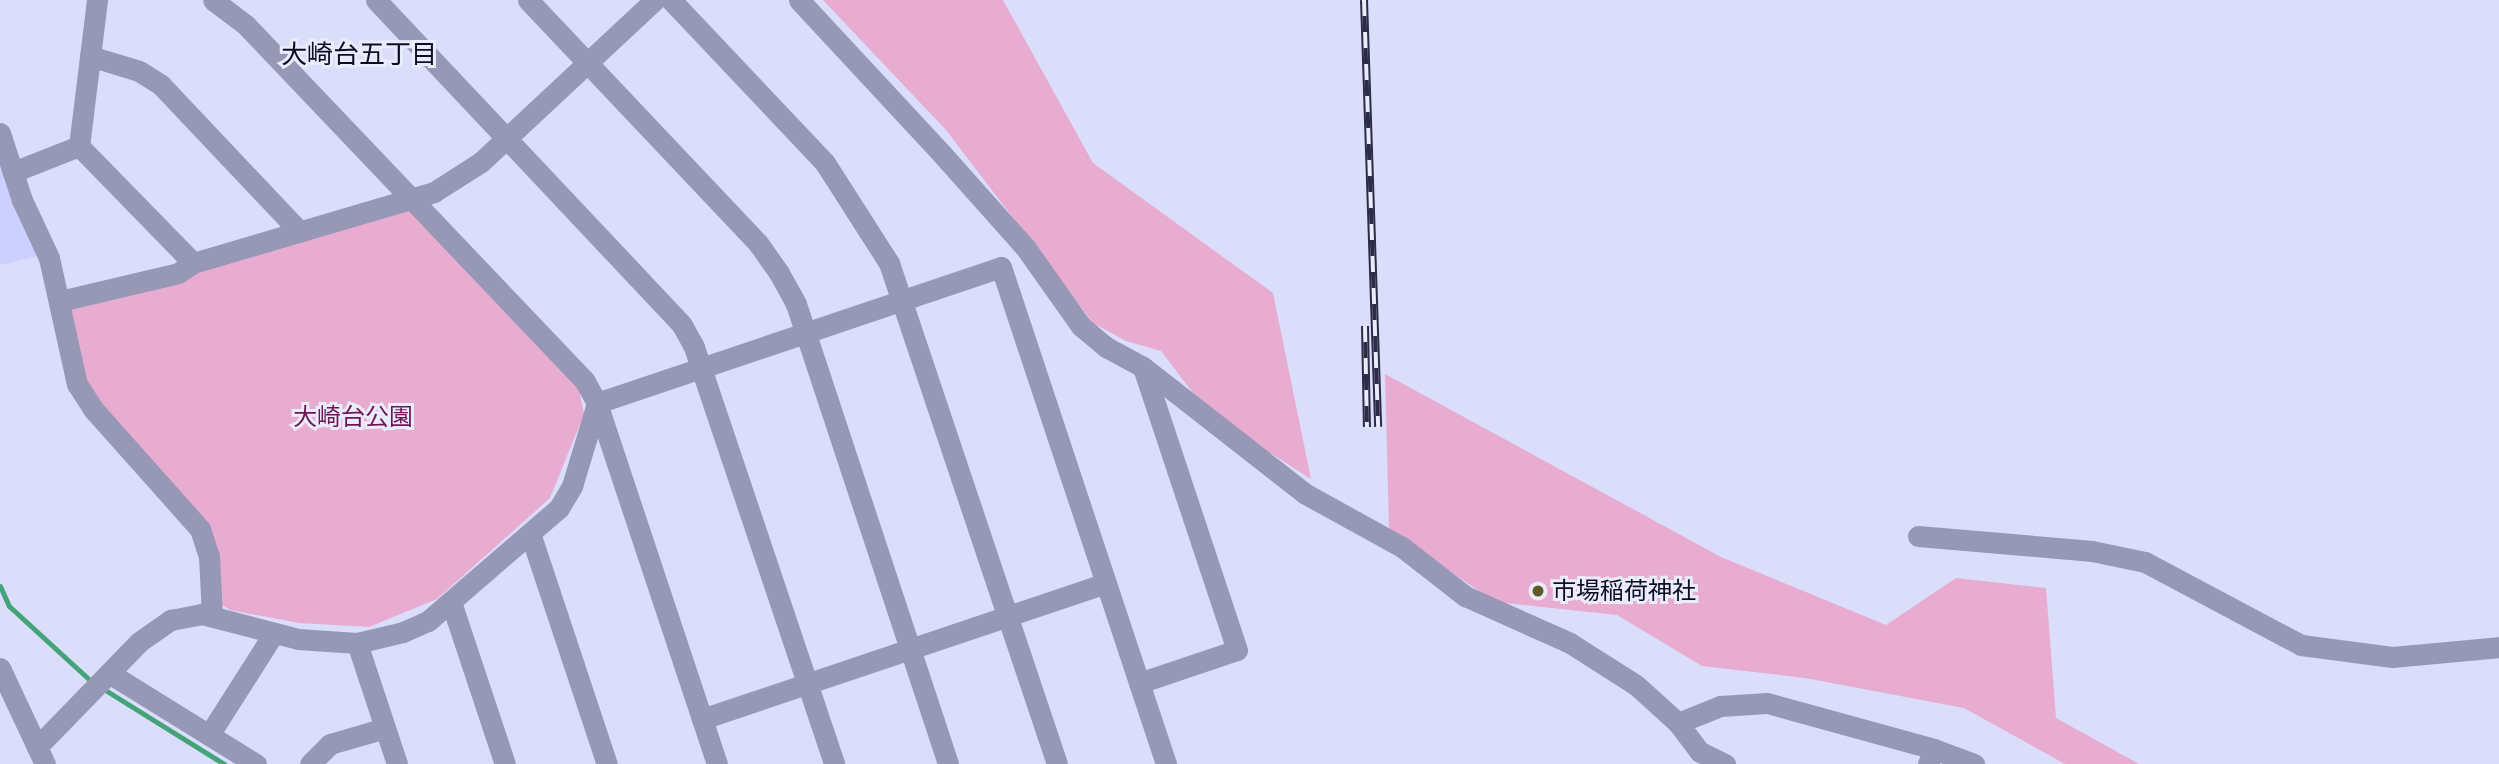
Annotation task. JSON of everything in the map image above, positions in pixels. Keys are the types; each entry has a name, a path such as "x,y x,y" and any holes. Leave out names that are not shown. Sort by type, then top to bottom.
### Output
{"street":[{"path":"79,146 97,0"},
{"path":"213,0 246,25 584,380 597,403 717,764"},
{"path":"376,0 682,326 702,368 834,764"},
{"path":"528,0 758,243 796,304 948,764"},
{"path":"60,301 178,272 193,263 411,199 460,177 507,138 655,0"},
{"path":"671,0 831,170 876,236 903,300 1057,764"},
{"path":"799,0 1024,247 1081,326 1143,367 1304,493 1402,547 1465,596 1570,643 1636,685 1678,723 1700,752 1725,764"},
{"path":"90,56 139,71 162,85 300,232"},
{"path":"0,133 13,172 49,258 60,301 70,360 83,392 200,529 209,556 212,616"},
{"path":"13,172 79,146"},
{"path":"79,146 193,263"},
{"path":"597,403 1001,267 1166,764"},
{"path":"1139,683 1237,650 1143,367"},
{"path":"0,668 41,755 87,696 139,642 172,620 212,616 298,639 357,643 402,632 451,602 531,536 559,508 572,486 597,403"},
{"path":"531,536 607,764"},
{"path":"1918,536 2092,551 2145,562 2301,645 2392,657 2499,647"},
{"path":"702,719 1106,583"},
{"path":"451,602 505,764"},
{"path":"209,735 274,633"},
{"path":"357,643 397,764"},
{"path":"109,673 256,764"},
{"path":"1678,723 1720,706 1767,703 1931,756 1974,764"},
{"path":"310,764 330,744 385,728"}],"shaded area":[{"path":"0,162 37,256 0,265"}],"green space":[{"path":"823,0 1003,0 1093,163 1273,293 1311,479 1209,414 1161,351 1126,341 1093,323 946,130"},
{"name":"大崎台公園","path":"401,210 414,212 579,389 584,414 550,498 437,599 369,627 299,623 230,610 221,604 213,560 87,387 71,309"},
{"path":"1385,374 1721,557 1886,625 1956,578 2046,588 2056,718 2139,764 2065,764 1964,708 1805,678 1702,666 1617,615 1495,602 1389,530"}],"waterway":[{"path":"0,586 9,606 93,683"},
{"path":"102,688 224,764"}],"railway":[{"path":"1364,0 1378,427"},
{"path":"1365,326 1367,427"}],"place":[{"name":"市場稲荷神社","path":"1538,591"}],"district":[{"name":"大崎台五丁目","path":"359,55"}]}
